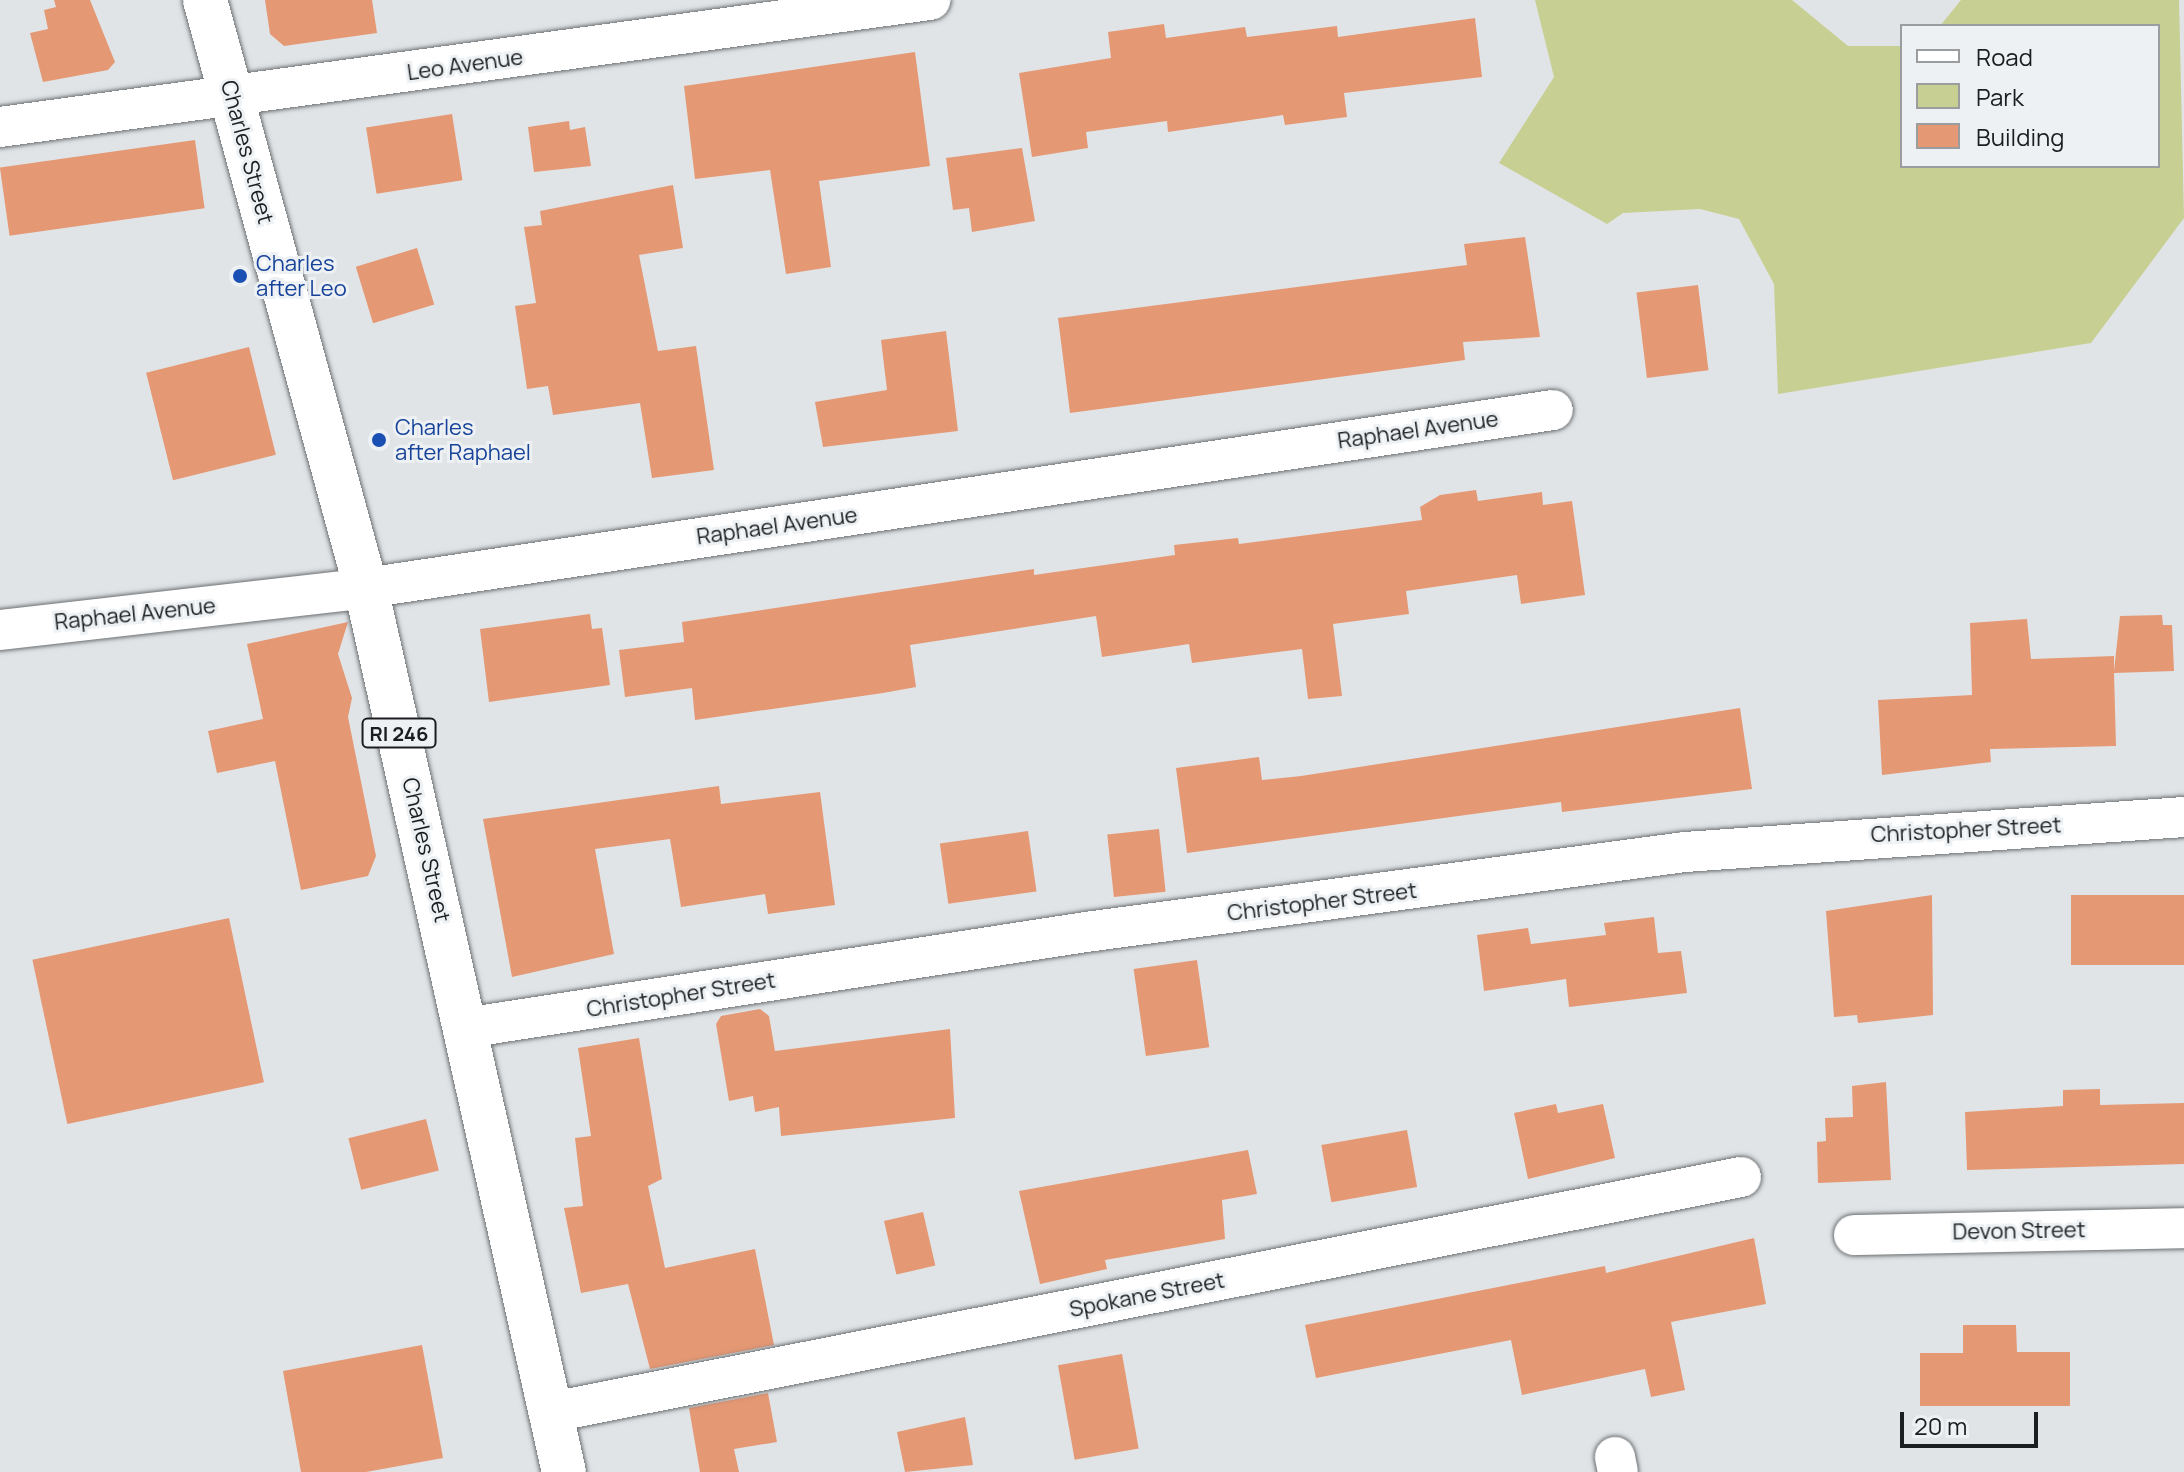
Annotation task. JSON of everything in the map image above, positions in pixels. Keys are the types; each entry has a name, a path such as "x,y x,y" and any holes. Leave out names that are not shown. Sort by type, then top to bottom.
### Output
{"main road":[{"name":"Charles Street","path":"205,0 366,588 564,1472"}],"street":[{"name":"Leo Avenue","path":"0,127 930,0"},
{"name":"Raphael Avenue","path":"0,630 366,588 1553,410"},
{"name":"Christopher Street","path":"465,1028 1086,932 1685,852 2184,817"},
{"name":"Spokane Street","path":"552,1412 1741,1177"},
{"name":"Devon Street","path":"1854,1235 2184,1228"}],"green space":[{"path":"1535,0 1792,0 1848,46 1900,46 1900,168 2160,168 2160,24 1942,24 1961,0 2179,0 2184,218 2091,343 1778,394 1774,284 1739,219 1700,209 1623,213 1607,224 1499,163 1554,77"}],"building":[{"path":"54,0 90,0 115,62 108,70 43,82 30,33 48,29 44,10 56,7"},
{"path":"265,0 372,0 377,33 284,46 270,34"},
{"path":"1475,18 1482,77 1344,93 1347,117 1285,125 1283,115 1168,132 1167,121 1086,132 1088,148 1032,157 1019,73 1111,58 1108,32 1164,24 1166,38 1245,27 1247,37 1337,26 1338,37"},
{"path":"915,52 930,166 819,181 831,267 786,274 770,170 695,179 684,86"},
{"path":"452,114 462,180 377,194 366,128"},
{"path":"569,121 570,130 585,127 591,166 534,172 528,127"},
{"path":"195,140 205,208 10,236 0,167"},
{"path":"1022,148 1035,221 972,232 969,208 953,210 946,158"},
{"path":"673,185 683,248 639,255 658,351 696,346 714,470 652,478 640,403 553,415 548,386 527,389 515,306 536,303 524,227 542,225 540,211"},
{"path":"1525,237 1540,337 1463,342 1465,360 1070,413 1058,318 1467,265 1464,244"},
{"path":"417,248 434,304 373,323 356,267"},
{"path":"1698,285 1708,370 1647,378 1636,293"},
{"path":"946,331 958,431 823,447 815,402 887,390 881,340"},
{"path":"249,347 276,455 173,480 146,373"},
{"path":"1476,490 1478,501 1542,492 1543,505 1572,501 1585,595 1521,604 1517,575 1406,591 1409,614 1333,624 1342,696 1308,699 1302,649 1192,663 1189,644 1102,657 1096,616 910,645 916,687 883,693 695,720 692,688 625,697 619,650 684,642 682,622 1034,569 1034,575 1175,555 1174,545 1238,538 1239,544 1422,520 1420,507 1440,495"},
{"path":"590,614 592,629 602,628 610,685 489,702 480,629"},
{"path":"2162,615 2163,625 2172,625 2174,671 2114,673 2116,746 1990,749 1991,762 1882,775 1878,700 1972,695 1970,623 2027,619 2031,659 2114,656 2114,671 2120,616"},
{"path":"348,622 338,654 352,698 348,717 376,856 368,876 301,890 275,761 217,773 208,731 263,719 247,644"},
{"path":"1740,708 1752,789 1562,812 1561,802 1187,853 1176,768 1259,757 1262,780 1301,776"},
{"path":"719,786 721,804 820,792 835,905 768,914 765,894 681,907 670,839 595,849 614,954 512,977 483,819"},
{"path":"1159,829 1166,892 1114,897 1107,834"},
{"path":"1028,831 1036,891 948,904 940,843"},
{"path":"1932,895 1933,1015 1858,1023 1857,1015 1834,1017 1826,911"},
{"path":"2071,895 2184,895 2184,965 2071,965"},
{"path":"1654,917 1658,953 1681,951 1687,993 1569,1007 1566,979 1484,991 1477,935 1528,928 1531,944 1606,935 1604,923"},
{"path":"229,918 264,1082 67,1124 32,960"},
{"path":"1197,960 1209,1047 1146,1056 1134,969"},
{"path":"760,1009 769,1016 775,1051 950,1029 955,1118 781,1136 779,1107 755,1112 753,1096 729,1101 716,1024 721,1016"},
{"path":"639,1038 662,1179 648,1186 665,1268 755,1249 774,1345 650,1369 628,1284 581,1293 564,1208 583,1206 575,1138 591,1136 578,1048"},
{"path":"1886,1082 1891,1180 1818,1183 1817,1142 1826,1141 1825,1118 1853,1117 1852,1086"},
{"path":"2100,1089 2100,1105 2184,1103 2184,1164 1967,1170 1965,1112 2063,1106 2063,1090"},
{"path":"1556,1104 1558,1113 1603,1104 1615,1158 1528,1179 1514,1113"},
{"path":"426,1119 439,1170 361,1190 348,1138"},
{"path":"1407,1130 1417,1187 1331,1202 1321,1145"},
{"path":"1248,1150 1257,1194 1222,1200 1225,1239 1105,1260 1107,1269 1040,1284 1019,1191"},
{"path":"923,1212 935,1266 896,1275 884,1221"},
{"path":"1754,1238 1766,1304 1671,1322 1685,1390 1651,1397 1645,1369 1522,1395 1511,1340 1316,1378 1305,1325 1605,1266 1606,1273"},
{"path":"1963,1325 2016,1325 2017,1352 2070,1352 2070,1406 1920,1406 1920,1353 1963,1353"},
{"path":"422,1345 443,1458 366,1472 301,1472 283,1371"},
{"path":"1122,1354 1139,1449 1075,1460 1058,1365"},
{"path":"768,1393 777,1442 734,1449 739,1472 700,1472 689,1408"},
{"path":"965,1417 973,1465 905,1472 897,1432"}],"place":[{"name":"Charles after Leo","path":"240,276"},
{"name":"Charles after Raphael","path":"379,440"}]}
